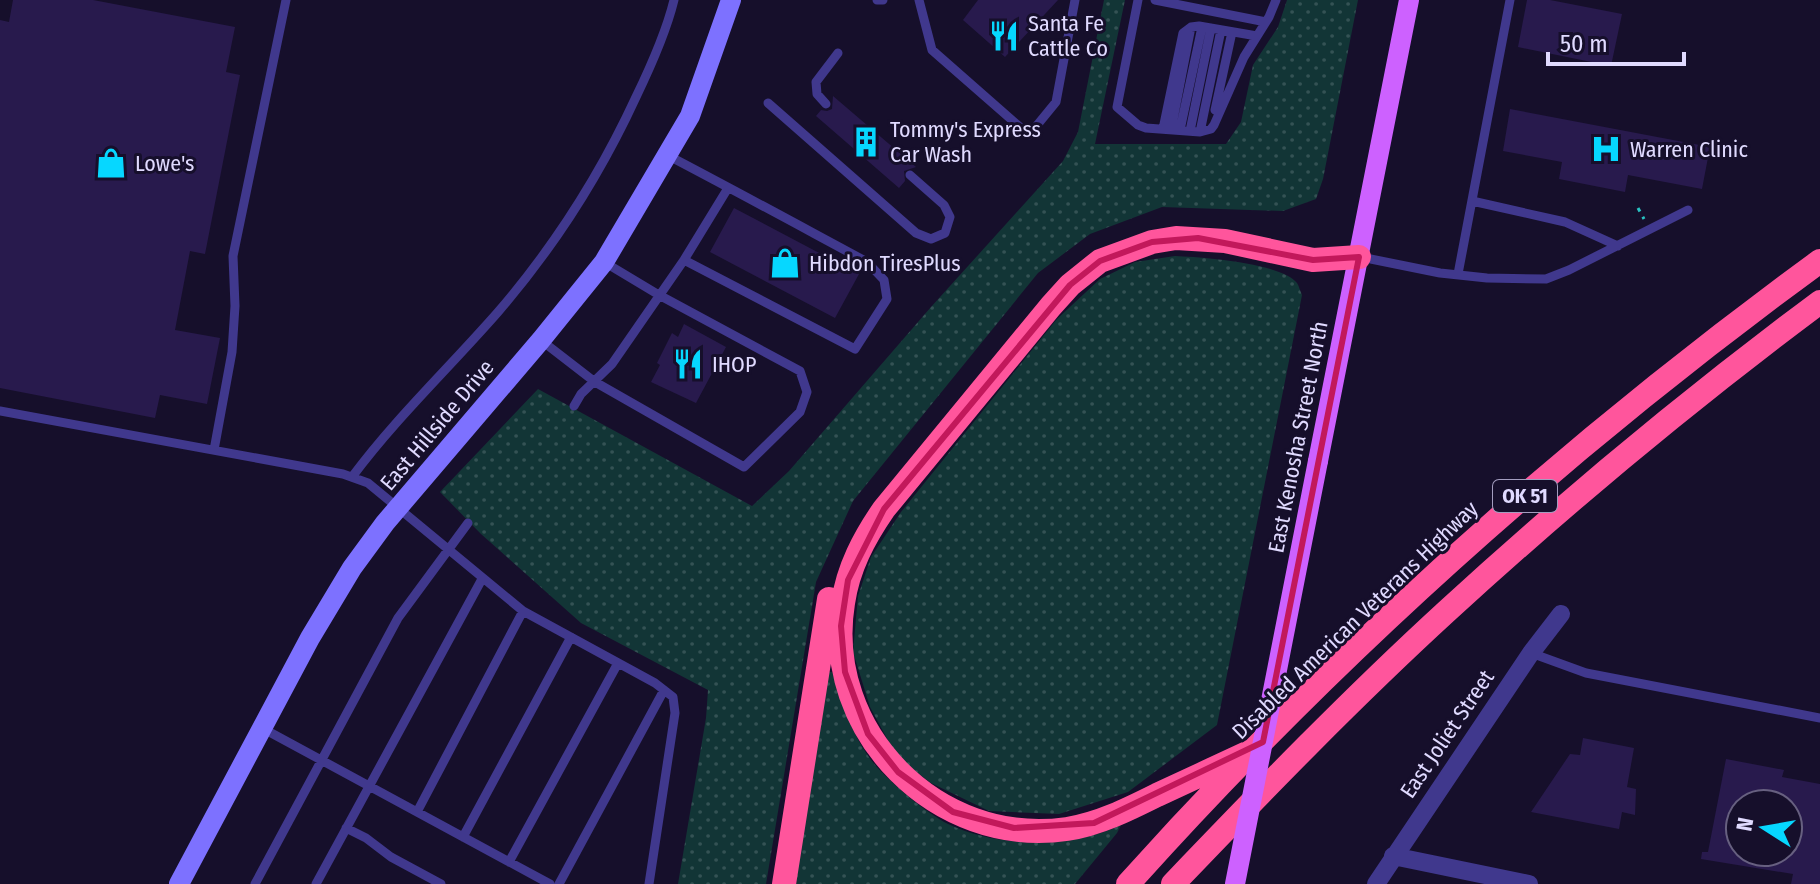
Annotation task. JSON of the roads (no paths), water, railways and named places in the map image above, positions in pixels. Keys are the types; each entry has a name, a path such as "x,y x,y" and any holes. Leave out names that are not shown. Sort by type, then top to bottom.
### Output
{"highway":[{"path":"784,884 833,577 845,546 883,489 1046,288 1089,250 1133,231 1156,226 1179,224 1228,228 1317,244 1359,257"},
{"path":"1256,749 1121,812 1067,829 1014,828 974,820 953,812 916,789 898,772 874,744 857,714 842,650 841,626 848,580 863,544 884,509 1051,306 1070,285 1100,261 1152,242 1176,238 1225,241 1313,260 1359,257"},
{"name":"Disabled American Veterans Highway","path":"1128,884 1256,749 1436,575 1633,404 1820,261"},
{"name":"OK 51","path":"1173,884 1303,750 1446,611 1649,434 1820,302"}],"main road":[{"name":"East Kenosha Street North","path":"1235,884 1409,0"}],"street":[{"name":"East Hillside Drive","path":"179,884 310,638 352,568 399,507 604,262 690,116 732,1"},
{"name":"East Joliet Street","path":"1376,884 1531,653 1561,614"},
{"path":"1393,856 1529,884"}],"lane":[{"path":"214,450 232,352 235,306 233,256 286,0"},
{"path":"352,477 378,442 499,311 550,247 615,142 663,35 674,0"},
{"path":"877,0 883,0"},
{"path":"919,0 932,50 1029,135 1056,102 1075,0"},
{"path":"1138,0 1117,107 1142,127 1186,130"},
{"path":"1155,0 1266,22"},
{"path":"1186,130 1244,57 1276,0"},
{"path":"1458,274 1510,0"},
{"path":"1186,130 1181,37 1211,29 1257,36"},
{"path":"1186,130 1211,29"},
{"path":"1186,130 1211,29"},
{"path":"826,104 817,94 816,82 838,53"},
{"path":"768,103 916,233 931,239 945,233 950,217 944,205 910,175"},
{"path":"667,155 867,262 884,280 887,299 855,349 684,260"},
{"path":"574,406 581,394 612,364 684,260 728,188"},
{"path":"1472,201 1565,222 1618,246"},
{"path":"1359,257 1440,273 1546,279 1688,210"},
{"path":"541,340 595,382 744,467 800,412 807,392 800,371 604,262"},
{"path":"0,411 214,450 352,477 368,483 523,611 664,690 673,697 675,713 649,884"},
{"path":"255,884 398,618 468,523"},
{"path":"316,884 482,579"},
{"path":"417,812 523,611"},
{"path":"463,837 571,637"},
{"path":"1531,653 1586,673 1820,718"},
{"path":"509,862 618,663"},
{"path":"559,884 664,690"},
{"path":"262,728 550,884"},
{"path":"346,828 441,884"}],"place":[{"name":"Santa Fe Cattle Co","path":"1004,36"},
{"name":"Tommy's Express Car Wash","path":"866,142"},
{"name":"Warren Clinic","path":"1606,149"},
{"name":"Lowe's","path":"111,163"},
{"name":"Hibdon TiresPlus","path":"785,263"},
{"name":"IHOP","path":"688,364"}]}
